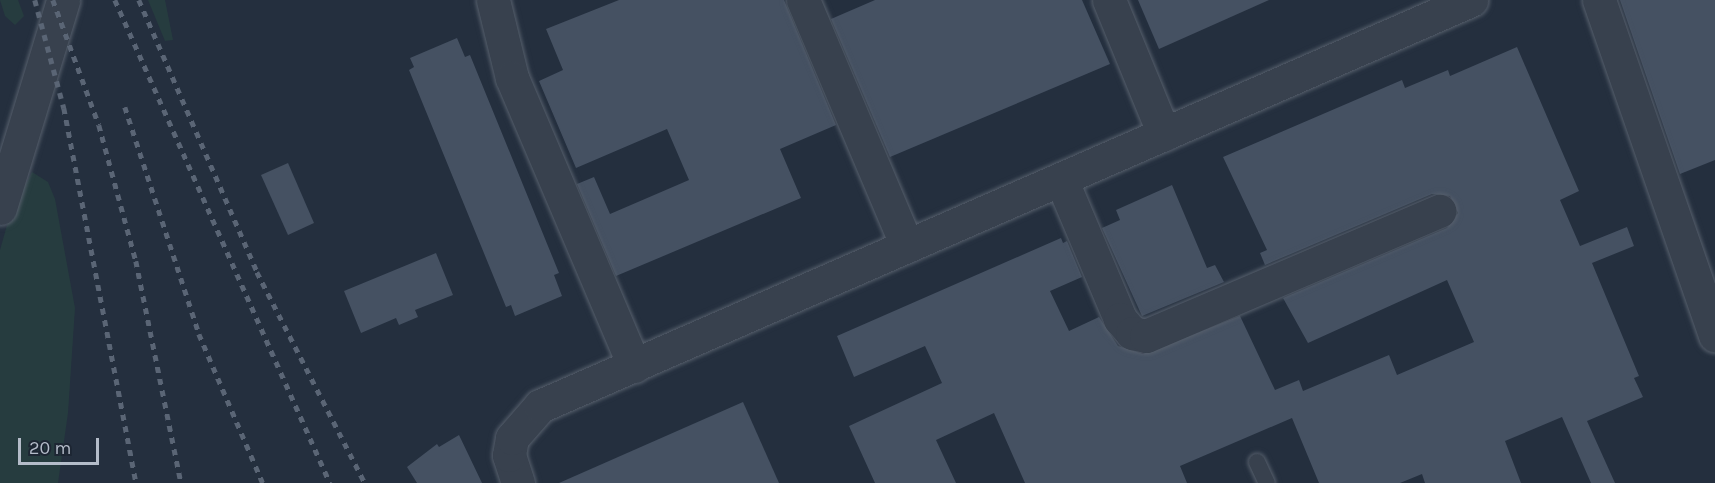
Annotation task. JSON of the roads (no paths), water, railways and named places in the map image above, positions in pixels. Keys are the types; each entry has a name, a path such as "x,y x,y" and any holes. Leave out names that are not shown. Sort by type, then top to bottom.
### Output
{"street":[{"path":"0,208 63,0"},
{"path":"494,0 512,78 634,366"},
{"path":"803,0 907,246"},
{"path":"1109,0 1164,134"},
{"path":"518,483 509,455 512,438 540,406 1471,0"},
{"path":"1599,0 1715,335"},
{"path":"1061,179 1120,319 1132,333 1146,336 1439,211"}],"lane":[{"path":"1257,462 1267,483"}],"railway":[{"path":"35,0 64,108 136,483"},
{"path":"53,0 99,125 136,261 181,483"},
{"path":"115,0 330,483"},
{"path":"139,0 257,272 365,483"},
{"path":"125,107 199,334 263,483"}]}
